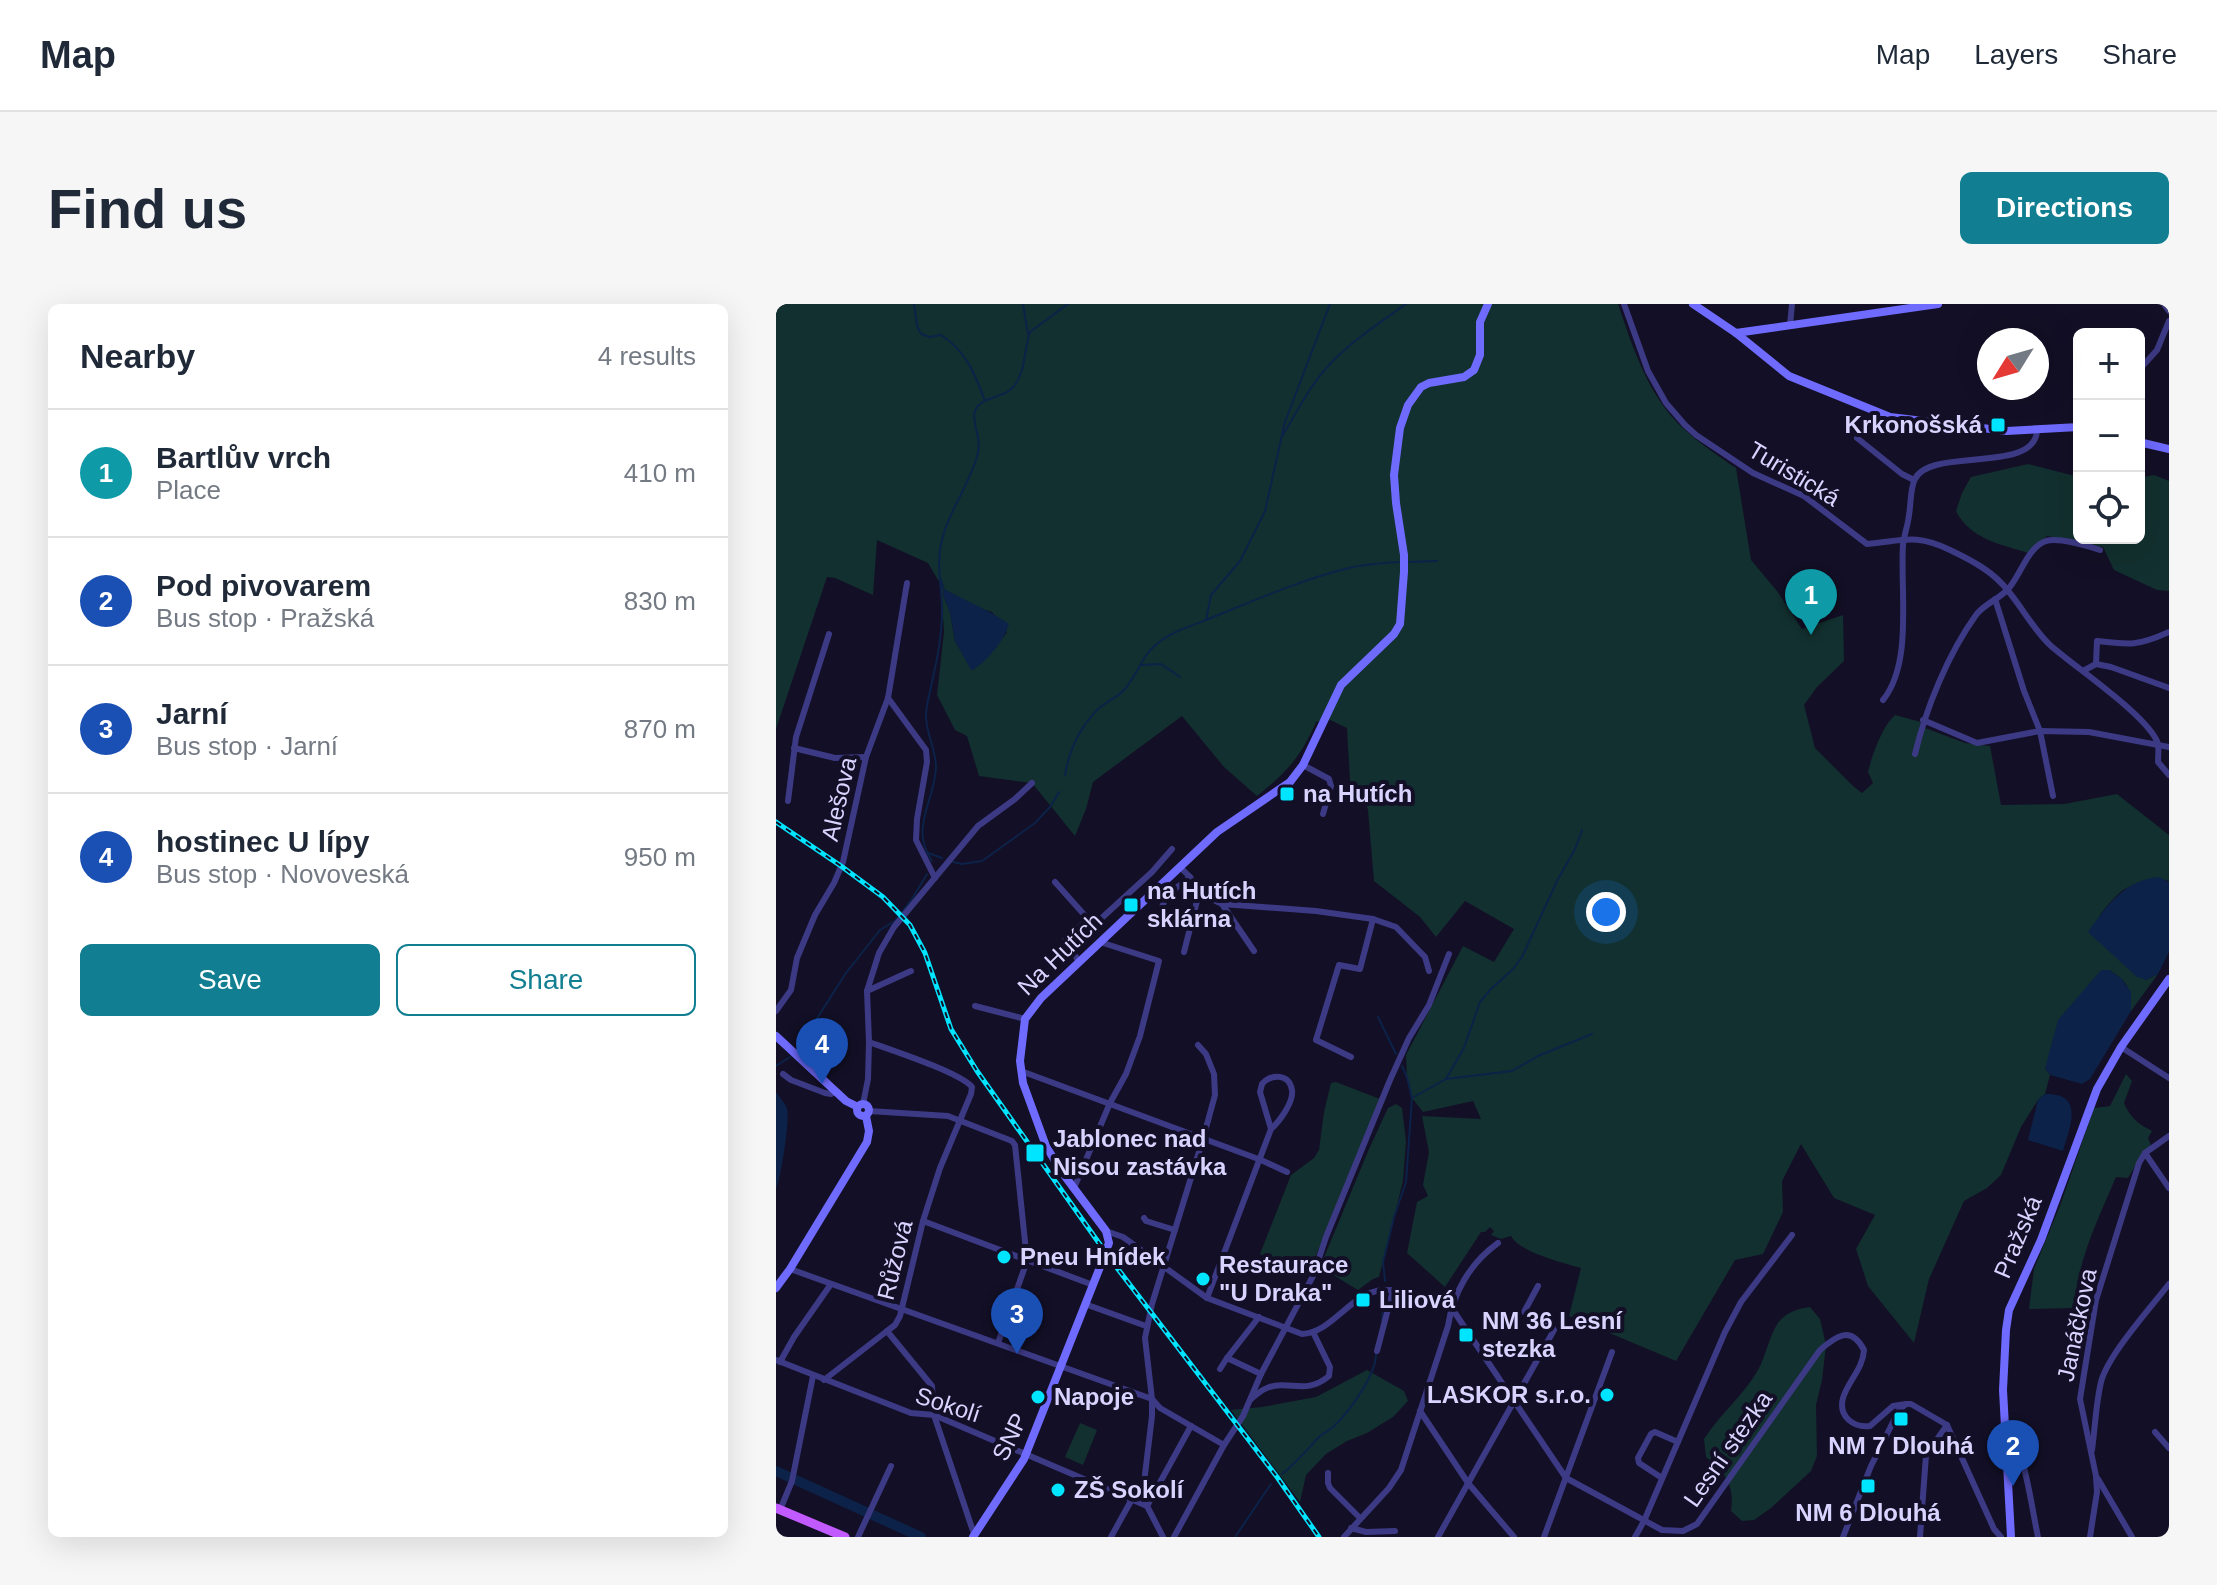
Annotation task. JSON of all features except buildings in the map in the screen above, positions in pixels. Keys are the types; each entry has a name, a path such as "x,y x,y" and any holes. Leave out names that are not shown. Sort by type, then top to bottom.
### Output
{"main road":[{"path":"778,1509 845,1537"}],"street":[{"name":"Na Hutích","path":"1106,1231 1046,1146 1021,1071 1020,1046 1025,1019 1041,998 1223,827 1296,776 1341,685 1387,643 1400,624 1404,555 1394,475 1400,428 1408,405 1424,385 1464,377 1474,370 1480,355 1480,322 1488,304"},
{"name":"Turistická","path":"1624,304 1648,371 1666,403 1696,435 1753,473 1804,496 1867,544 1895,542 1904,538 1920,539 1949,549 1988,570 2008,590 2043,638 2150,731 2158,745 2158,762 2169,775"},
{"path":"1693,304 1736,333 1789,376 1890,417 2007,431 2073,428"},
{"path":"1790,325 1792,304"},
{"path":"1736,333 1938,304"},
{"path":"2164,304 2169,311"},
{"path":"2145,363 2157,350 2169,321"},
{"path":"1883,700 1890,691 1903,639 1904,538 1914,480 1923,469 1936,464 1989,459 2028,448 2037,431"},
{"path":"1857,438 1914,480"},
{"path":"2145,443 2169,449"},
{"path":"1915,754 1923,720 1953,654 1978,612 2008,590 2036,547 2053,540 2100,550"},
{"name":"Alešova","path":"776,1011 791,990 797,958 843,862 866,757 888,698 907,583"},
{"path":"1995,599 2040,731 2053,796"},
{"path":"2096,664 2097,641 2131,645 2169,632"},
{"path":"788,801 794,748 829,634"},
{"path":"2083,671 2096,664 2169,688"},
{"path":"888,698 926,750 916,840 935,878"},
{"path":"1923,720 1977,743 2040,731 2089,732 2169,747"},
{"path":"794,748 835,758 866,757"},
{"path":"1303,765 1329,779 1331,786 1323,814"},
{"path":"776,1288 867,1142 869,1131 864,1109 869,1042 867,991 879,953 894,927 978,826 1032,783"},
{"path":"1070,947 1152,872 1172,849"},
{"path":"1180,867 1199,893 1222,904 1316,911 1373,919 1396,927 1425,957 1429,971"},
{"path":"1162,907 1167,893 1190,877"},
{"path":"1055,882 1088,919 1065,940 1079,962"},
{"path":"1184,952 1199,893"},
{"path":"1222,904 1254,951"},
{"path":"1351,1057 1316,1040 1339,965 1360,969 1373,919"},
{"path":"1074,1188 1110,1103 1126,1074 1140,1036 1159,961 1100,942"},
{"path":"1174,1537 1243,1416 1315,1269 1390,1080 1409,1038 1429,1005 1449,954"},
{"path":"867,991 911,971"},
{"name":"Pražská","path":"2011,1537 2004,1421 2004,1365 2009,1310 2041,1240 2097,1089 2121,1047 2169,979"},
{"path":"975,1006 1025,1019"},
{"path":"776,1036 846,1101 864,1109 948,1116 1012,1141 1015,1145 1027,1261 998,1343"},
{"name":"Růžová","path":"869,1042 968,1082 972,1087 923,1221 902,1309 895,1325 887,1331 929,1382 934,1415 974,1537"},
{"path":"1163,1537 1143,1491 1152,1416 1145,1338 1215,1095 1206,1054 1198,1045"},
{"path":"2121,1047 2169,1078"},
{"path":"1021,1071 1287,1172"},
{"path":"783,1074 825,1093 836,1092"},
{"path":"1207,1298 1271,1129 1280,1121 1291,1097 1290,1085 1279,1076 1266,1079 1260,1092 1271,1129"},
{"path":"2169,1136 2145,1153 2169,1188"},
{"name":"Janáčkova","path":"2090,1537 2097,1492 2096,1476 2080,1399 2096,1300 2139,1163 2145,1153"},
{"path":"1144,1218 1175,1230"},
{"path":"923,1221 1093,1285"},
{"path":"1106,1231 1123,1237 1207,1298 1302,1334 1313,1332 1367,1293 1378,1290 1393,1290 1451,1307"},
{"name":"SNP","path":"974,1537 1027,1453 1106,1252 1109,1243 1106,1231"},
{"path":"1635,1537 1725,1332 1792,1235"},
{"path":"1344,1537 1398,1475 1456,1294 1475,1263 1498,1243"},
{"path":"790,1269 1152,1399 1160,1408 1224,1445"},
{"name":"Sokolí","path":"831,1284 778,1361 911,1413 934,1415 1147,1506"},
{"path":"2091,1456 2106,1370 2169,1284"},
{"path":"1438,1537 1554,1330 1551,1325 1524,1312 1538,1286"},
{"path":"1377,1351 1393,1290"},
{"path":"1085,1304 1146,1326"},
{"name":"Lesní stezka","path":"1451,1307 1566,1478 1662,1530 1674,1532 1697,1524 1820,1350 1835,1337 1845,1334 1854,1337 1864,1350 1864,1360 1843,1398 1843,1408 1850,1422 1856,1426 1870,1426 1893,1406 1906,1404"},
{"path":"1220,1369 1259,1317"},
{"path":"824,1380 887,1331"},
{"path":"1249,1400 1266,1388 1312,1386 1329,1376 1330,1367 1313,1332"},
{"path":"1544,1537 1612,1352"},
{"path":"1227,1358 1261,1374"},
{"path":"778,1509 793,1477 813,1376"},
{"path":"1843,1537 1871,1466 1899,1410 1911,1404 1947,1425 1994,1529 2001,1537"},
{"path":"1420,1411 1468,1483 1514,1537"},
{"path":"2004,1421 2021,1458 2038,1537"},
{"path":"1920,1537 1926,1455 1947,1425"},
{"path":"1147,1506 1191,1426"},
{"path":"1662,1478 1639,1463 1638,1458 1655,1432 1678,1442"},
{"path":"2155,1432 2169,1448"},
{"path":"858,1537 891,1466"},
{"path":"1328,1473 1330,1488 1360,1518"},
{"path":"2096,1476 2132,1537"},
{"path":"1111,1537 1132,1499"},
{"path":"1351,1528 1366,1532 1395,1531"}],"green space":[{"path":"776,304 1618,304 1633,346 1659,400 1691,435 1736,468 1751,560 1777,591 1802,629 1843,615 1844,661 1817,687 1804,705 1815,748 1862,793 1873,783 1868,772 1872,758 1882,734 1895,715 1921,722 1919,728 1965,743 1990,746 2001,805 2064,804 2117,794 2169,835 2169,882 2128,887 2100,915 2146,980 2158,974 2131,1011 2128,987 2109,970 2045,1068 2050,1075 2045,1094 2021,1127 2001,1175 1987,1188 1964,1201 1929,1279 1914,1343 1868,1286 1856,1249 1875,1215 1834,1198 1801,1144 1782,1181 1783,1212 1763,1254 1735,1260 1676,1361 1569,1316 1581,1268 1532,1252 1511,1236 1501,1239 1491,1235 1494,1231 1490,1227 1481,1232 1445,1287 1407,1253 1417,1202 1428,1196 1423,1185 1429,1152 1422,1116 1481,1119 1473,1101 1423,1112 1412,1098 1406,1055 1463,946 1494,962 1514,929 1465,901 1436,937 1420,917 1374,881 1368,810 1362,791 1350,781 1347,728 1328,719 1316,722 1292,764 1257,796 1224,767 1182,716 1093,782 1075,836 1032,783 979,776 967,736 955,730 937,695 944,632 941,585 928,563 877,540 873,595 827,577 776,729","holes":["944,589 978,608 992,612 1007,632 987,658 973,670 955,641"]},
{"path":"2028,464 2073,475 2073,541 2047,536 2028,553 1978,534 1956,511 1971,477"},
{"path":"2154,475 2169,481 2169,591 2157,590 2114,570 2103,547 2088,544 2145,544 2145,477"},
{"path":"2126,1074 2132,1081 2124,1103 2135,1120 2152,1131 2148,1138 2151,1145 2128,1178 2116,1177 2084,1257 2074,1308 2029,1309 2034,1269 2094,1108 2110,1106"},
{"path":"1336,1082 1380,1099 1310,1270 1290,1268 1260,1254 1291,1175 1314,1158 1319,1150 1331,1083"},
{"path":"1396,1104 1402,1108 1406,1141 1403,1181 1379,1277 1358,1290 1320,1267 1388,1108"},
{"path":"1810,1307 1820,1319 1826,1345 1816,1405 1817,1456 1811,1471 1771,1508 1754,1520 1742,1521 1731,1511 1730,1487 1723,1474 1706,1457 1704,1439 1752,1379 1778,1323 1792,1312"},
{"path":"1367,1370 1404,1391 1408,1401 1393,1417 1326,1454 1306,1475 1300,1502 1231,1410 1316,1397"},
{"path":"1080,1423 1097,1430 1083,1465 1065,1457"}],"water":[{"path":"944,589 1009,624 995,650 973,670 955,641"},
{"path":"2159,877 2169,882 2169,952 2158,974 2146,980 2137,977 2088,932 2126,889"},
{"path":"2101,970 2109,970 2121,978 2131,992 2131,1011 2090,1079 2082,1084 2050,1075 2045,1068 2058,1020"},
{"path":"776,1092 788,1115 776,1189"},
{"path":"2045,1094 2058,1095 2070,1105 2071,1122 2063,1151 2028,1140 2038,1100"}],"waterway":[{"path":"914,304 921,334 930,337 941,335 957,348 973,372 985,401"},
{"path":"1023,304 1028,334"},
{"path":"932,861 923,837 936,767 926,713 941,632 941,544 978,453 975,411 983,402 1006,393 1015,385 1030,332 1068,304"},
{"path":"1065,775 1076,740 1092,716 1123,691 1153,647 1174,633 1206,620 1211,595 1240,561 1265,511 1285,422 1330,304"},
{"path":"1283,435 1324,370 1358,339 1406,304"},
{"path":"1408,562 1437,561"},
{"path":"1206,620 1331,573 1399,562"},
{"path":"940,577 944,590"},
{"path":"1141,665 1161,664 1180,677"},
{"path":"953,862 982,861 1035,823 1059,792"},
{"path":"1446,1079 1464,1048 1480,1002 1522,957 1582,830"},
{"path":"928,853 942,858"},
{"path":"798,1048 846,973 880,930 895,921 927,874"},
{"path":"1378,1017 1396,1054"},
{"path":"1412,1098 1446,1079 1512,1071 1538,1056 1592,1034"},
{"path":"776,1066 790,1057"},
{"path":"1385,1281 1383,1262 1406,1182 1412,1098 1402,1066"},
{"path":"1382,1321 1384,1295"},
{"path":"1282,1474 1347,1412 1367,1381 1376,1351"},
{"path":"776,1471 921,1537"},
{"path":"1235,1537 1271,1484"}],"railway":[{"path":"776,822 883,897 910,925 925,953 951,1029 977,1071 1111,1260 1277,1477 1319,1537"}],"place":[{"name":"Krkonošská","path":"1998,425"},
{"name":"Bartlův vrch","path":"1811,635"},
{"name":"na Hutích","path":"1287,794"},
{"name":"na Hutích sklárna","path":"1131,905"},
{"name":"hostinec U lípy","path":"822,1084"},
{"name":"Jablonec nad Nisou zastávka","path":"1035,1153"},
{"name":"Pneu Hnídek","path":"1004,1257"},
{"name":"Restaurace \"U Draka\"","path":"1203,1279"},
{"name":"Liliová","path":"1363,1300"},
{"name":"NM 36 Lesní stezka","path":"1466,1335"},
{"name":"Jarní","path":"1017,1354"},
{"name":"LASKOR s.r.o.","path":"1607,1395"},
{"name":"Napoje","path":"1038,1397"},
{"name":"NM 7 Dlouhá","path":"1901,1419"},
{"name":"NM 6 Dlouhá","path":"1868,1486"},
{"name":"Pod pivovarem","path":"2013,1486"},
{"name":"ZŠ Sokolí","path":"1058,1490"}]}
